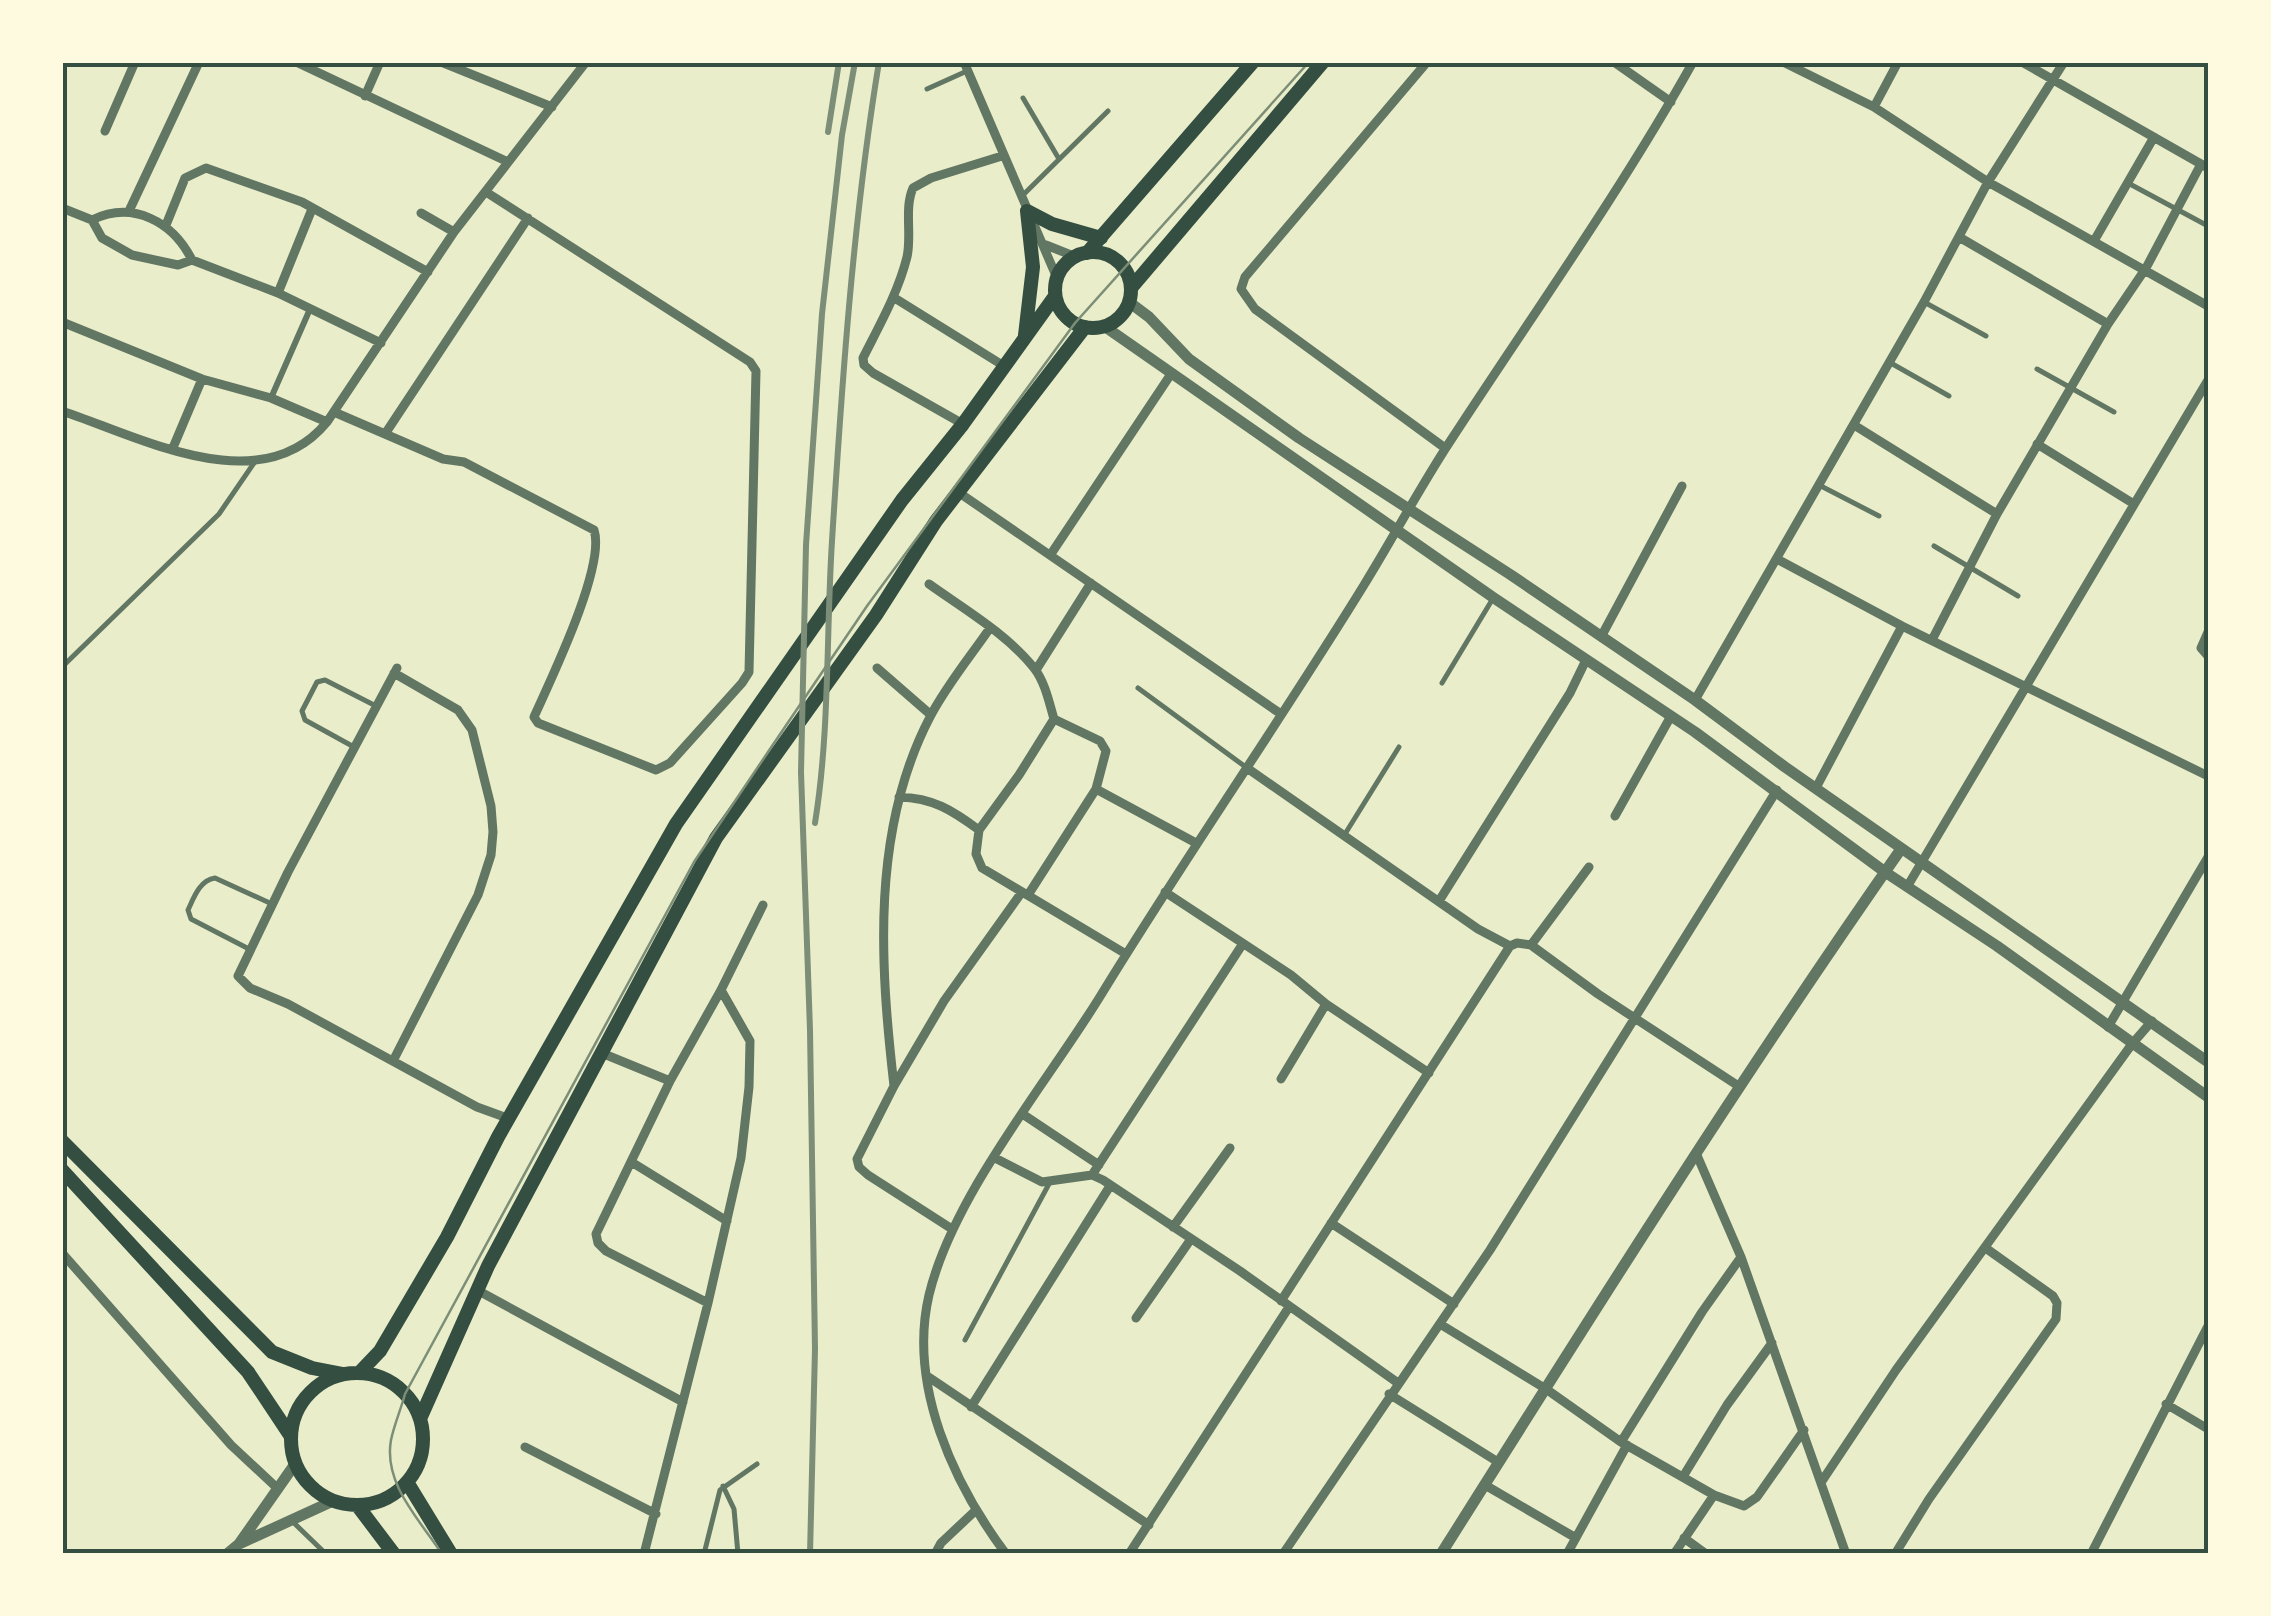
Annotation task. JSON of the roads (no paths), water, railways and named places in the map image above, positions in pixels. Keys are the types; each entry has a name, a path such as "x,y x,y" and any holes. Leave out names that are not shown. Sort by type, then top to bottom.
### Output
{"main road":[{"path":"290,1435 297,1410 309,1393 325,1381 352,1374 380,1351 447,1238 676,824 902,500 963,424 1055,296 1057,278 1064,266 1100,238 1253,62"},
{"path":"1055,296 1065,316 1085,327 1115,321 1130,295 1323,62"},
{"path":"1024,204 1052,224 1100,238"},
{"path":"1024,204 1033,268 1024,338"},
{"path":"1081,255 1101,253 1114,259 1123,267 1130,295"},
{"path":"420,1419 477,1290 702,862 876,616 908,560 1085,327"},
{"path":"62,1140 272,1352 312,1368 380,1377 398,1387 414,1406 423,1440 420,1460 407,1482 387,1498 357,1506 317,1492 295,1464 290,1435 248,1372 62,1170"},
{"path":"407,1482 451,1554"},
{"path":"357,1506 394,1554"}],"street":[{"path":"105,131 135,62"},
{"path":"129,211 199,62"},
{"path":"365,96 380,62"},
{"path":"441,62 552,106"},
{"path":"62,411 172,450 236,463 254,463 308,440 327,422 454,232 586,62"},
{"path":"1427,62 1244,276 1241,288 1246,300 1264,316 1445,448"},
{"path":"1614,62 1671,102"},
{"path":"1006,1554 975,1512 945,1446 926,1376 928,1299 952,1229 1693,62"},
{"path":"1783,62 1874,106 1988,182 2208,306"},
{"path":"1874,106 1898,62"},
{"path":"1933,638 2037,444 2205,166 2022,62"},
{"path":"1695,700 1924,302 1988,182 2064,62"},
{"path":"300,63 508,162"},
{"path":"965,67 1057,278"},
{"path":"2094,241 2154,138"},
{"path":"963,424 919,402 864,366 863,358 893,296 908,253 908,199 912,188 931,178 1002,156"},
{"path":"166,225 181,184 202,168 247,181 312,208 428,272"},
{"path":"334,412 444,459 464,462 594,530 597,538 589,584 535,721 656,770 670,763 749,672 756,371 750,362 674,310 486,192"},
{"path":"62,208 92,220 102,238 132,256 178,264 192,260 278,293 381,343"},
{"path":"278,293 312,208"},
{"path":"92,220 112,212 129,211 166,225 182,241 192,260"},
{"path":"421,213 454,232"},
{"path":"385,434 528,218"},
{"path":"1959,237 2108,324"},
{"path":"1046,246 1081,255"},
{"path":"1130,295 1189,359 1299,438 1695,700 1922,864 2208,1062"},
{"path":"893,296 1004,366"},
{"path":"270,398 310,308"},
{"path":"62,322 327,422"},
{"path":"1104,326 1777,790 1885,872 1998,946 2208,1097"},
{"path":"1051,554 1171,374"},
{"path":"172,450 202,378"},
{"path":"1907,887 2208,380"},
{"path":"1854,425 1997,514"},
{"path":"2037,444 2134,504"},
{"path":"1601,637 1682,486"},
{"path":"958,492 1281,714"},
{"path":"1777,559 1902,626 2208,776"},
{"path":"1036,670 1092,582"},
{"path":"929,584 990,628 1036,670 1054,719 1106,746 1096,788 1025,893 944,1001 860,1152 858,1164 952,1229"},
{"path":"1817,786 1902,626"},
{"path":"894,1086 885,1009 884,905 899,796 904,774 931,715 990,628"},
{"path":"2208,632 2201,648 2208,656"},
{"path":"1439,900 1570,693 1586,660"},
{"path":"877,668 931,715"},
{"path":"394,1059 478,895 492,855 493,832 491,806 472,730 458,710 395,671 238,974 244,984 394,1059 477,1106 510,1119"},
{"path":"1615,816 1671,716"},
{"path":"1054,719 1020,776 979,830 976,860 990,874 1126,954"},
{"path":"1247,768 1478,928 1510,946"},
{"path":"1096,788 1196,843"},
{"path":"1283,1554 1454,1304 1777,790"},
{"path":"899,796 938,802 979,830"},
{"path":"1441,1554 1696,1153 1902,849"},
{"path":"2108,1027 2208,857"},
{"path":"1531,945 1589,867"},
{"path":"1165,892 1290,974 1326,1004 1429,1073"},
{"path":"708,1302 606,1251 598,1243 597,1228 763,905"},
{"path":"1129,1554 1331,1223 1510,946 1517,942 1531,945 1740,1087"},
{"path":"1092,1175 1242,945"},
{"path":"644,1554 740,1158 751,1056 747,1032 722,990"},
{"path":"1281,1079 1326,1004"},
{"path":"1822,1481 1896,1370 2152,1021"},
{"path":"604,1054 670,1081"},
{"path":"1024,1115 1099,1165"},
{"path":"1173,1227 1230,1148"},
{"path":"1696,1153 1741,1257 1846,1554"},
{"path":"995,1158 1028,1177 1050,1182 1092,1175 1398,1383"},
{"path":"633,1163 727,1221"},
{"path":"972,1407 1110,1186"},
{"path":"1331,1223 1454,1304"},
{"path":"1136,1318 1191,1239"},
{"path":"1895,1554 1929,1499 2056,1319 2057,1303 2053,1296 1986,1249"},
{"path":"62,1253 231,1445 276,1487"},
{"path":"1567,1554 1624,1444 1702,1312 1741,1257"},
{"path":"477,1290 683,1402"},
{"path":"1440,1324 1546,1389 1624,1444 1714,1495 1744,1506 1757,1497 1804,1430"},
{"path":"2091,1554 2208,1326"},
{"path":"1684,1475 1727,1405 1772,1344"},
{"path":"926,1376 1149,1525"},
{"path":"1389,1394 1498,1462"},
{"path":"2166,1404 2208,1429"},
{"path":"524,1447 656,1514"},
{"path":"239,1544 295,1464"},
{"path":"1485,1485 1576,1538"},
{"path":"1674,1554 1714,1495"},
{"path":"227,1554 239,1544 334,1501"},
{"path":"936,1554 941,1543 975,1512"},
{"path":"1684,1538 1706,1554"}],"lane":[{"path":"927,89 965,67"},
{"path":"1024,98 1059,159"},
{"path":"1024,204 1059,159 1108,110"},
{"path":"2128,183 2208,226"},
{"path":"1924,302 1986,336"},
{"path":"1889,362 1950,396"},
{"path":"2037,369 2114,412"},
{"path":"62,666 219,514 254,463"},
{"path":"1819,486 1878,516"},
{"path":"1934,546 2018,596"},
{"path":"1442,683 1494,598"},
{"path":"354,746 305,720 302,711 307,700 322,680 376,706"},
{"path":"1138,688 1247,768"},
{"path":"1343,836 1399,747"},
{"path":"249,949 191,920 188,910 204,881 212,878 272,904"},
{"path":"965,1340 1050,1182"},
{"path":"704,1554 723,1486 757,1464"},
{"path":"723,1486 734,1509 738,1554"},
{"path":"292,1521 326,1554"}],"tram line":[{"path":"442,1554 405,1501 392,1472 391,1440 405,1394 694,862 867,606 1075,323 1309,62"}],"railway":[{"path":"828,132 839,62"},
{"path":"810,1554 815,1349 801,772 806,545 822,314 842,135 855,62"},
{"path":"815,823 825,718 844,361 862,181 879,62"}]}
